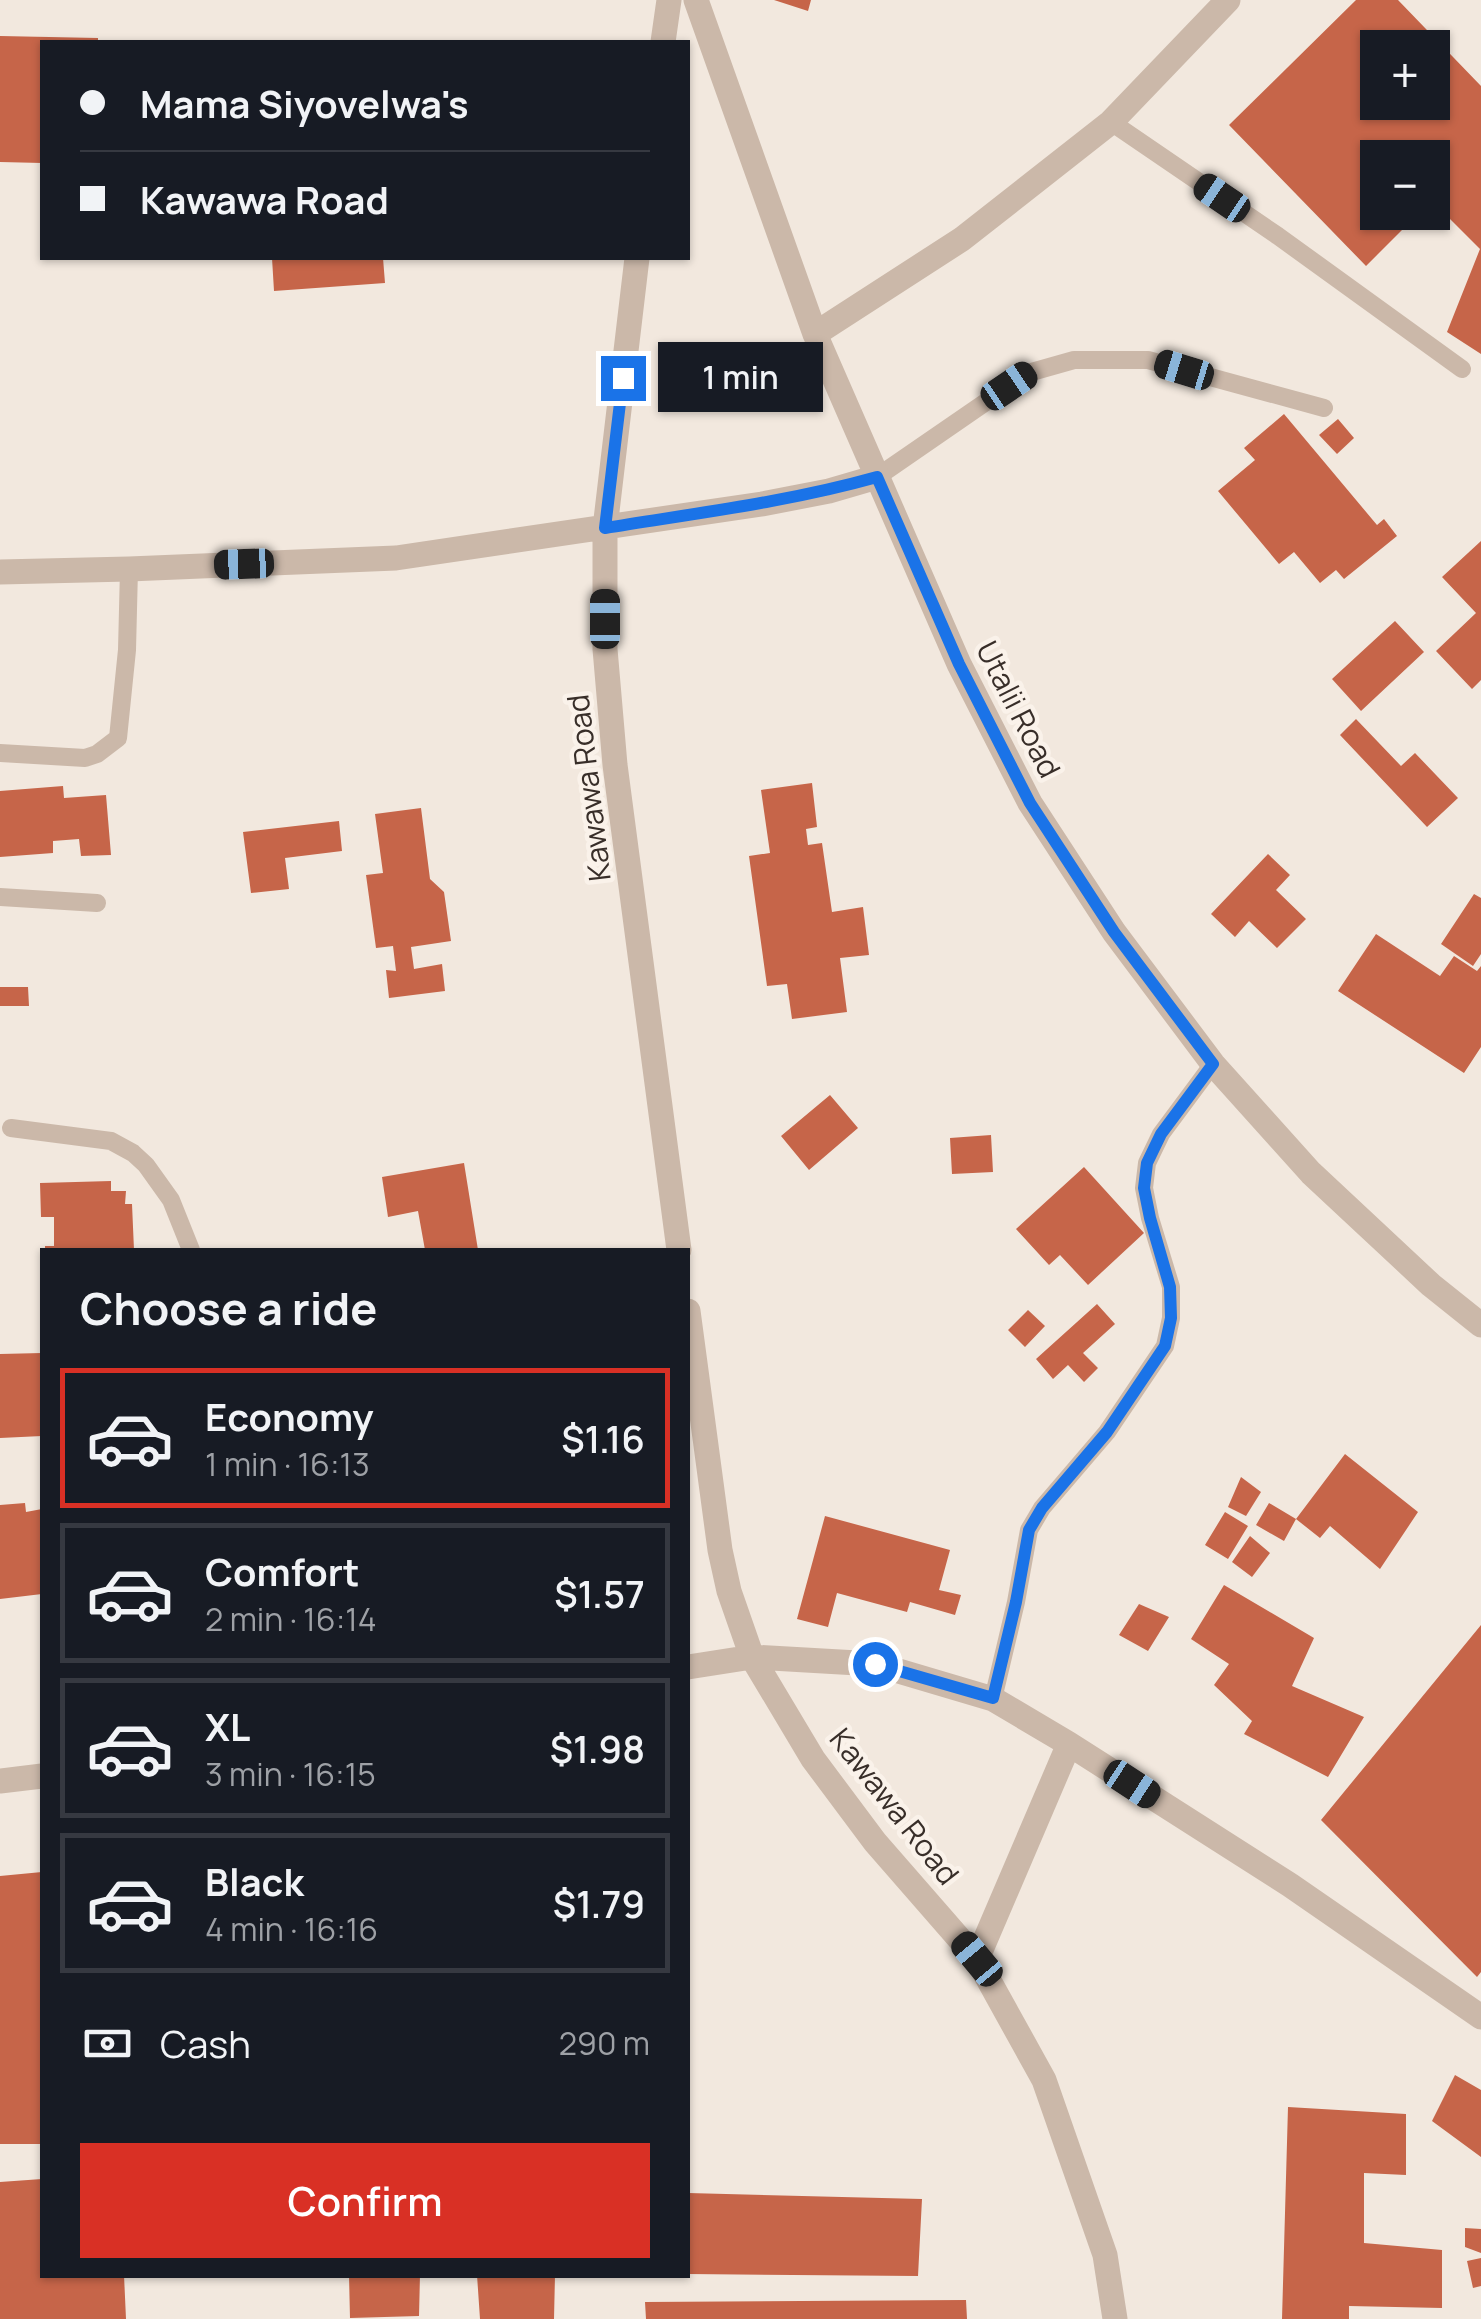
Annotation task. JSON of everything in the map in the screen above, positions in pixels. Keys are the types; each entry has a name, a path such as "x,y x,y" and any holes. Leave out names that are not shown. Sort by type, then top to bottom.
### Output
{"street":[{"path":"664,40 669,0"},
{"name":"Utalii Road","path":"696,0 814,334 959,664 1030,803 1114,932 1213,1064 1311,1172 1431,1285 1481,1325"},
{"path":"814,334 962,240 1111,122 1228,0"},
{"name":"Kawawa Road","path":"637,260 605,528 605,650 615,765 679,1248"},
{"path":"0,572 396,558 762,504 877,477"},
{"name":"Kawawa Road","path":"690,1326 720,1550 729,1592 752,1657 814,1760 865,1828 977,1959 1044,2080 1105,2255 1115,2319"},
{"path":"690,1667 752,1657 875,1664 993,1698 1290,1885 1481,2017"},
{"path":"977,1959 1069,1744"},
{"path":"0,1782 40,1776"}],"lane":[{"path":"1111,122 1462,369"},
{"path":"877,477 1028,372 1074,360 1148,360 1324,408"},
{"path":"0,753 85,758 98,754 118,738 130,569"},
{"path":"0,896 97,903"},
{"path":"993,1698 1029,1530 1042,1508 1107,1432 1165,1346 1171,1318 1170,1287 1144,1188 1147,1163 1161,1134 1213,1064"},
{"path":"12,1128 111,1141 134,1153 170,1200 190,1248"}],"building":[{"path":"774,0 811,0 808,11"},
{"path":"1356,0 1398,0 1427,30 1360,30 1360,120 1450,120 1450,54 1481,86 1481,354 1447,332 1480,249 1450,219 1450,140 1360,140 1360,230 1402,230 1366,266 1229,125"},
{"path":"0,36 98,38 40,40 40,163 0,162"},
{"path":"272,260 383,260 385,283 274,291"},
{"path":"1284,414 1377,525 1384,519 1397,536 1344,579 1336,570 1320,583 1294,552 1279,564 1218,491 1255,460 1244,448"},
{"path":"1338,419 1354,438 1337,454 1319,435"},
{"path":"1481,541 1481,680 1472,689 1436,651 1476,613 1442,577"},
{"path":"1395,621 1424,652 1361,711 1332,679"},
{"path":"1356,719 1401,766 1415,753 1458,798 1427,827 1340,735"},
{"path":"812,783 817,827 806,829 808,845 822,843 832,912 863,907 869,955 840,958 847,1012 792,1019 787,984 767,986 749,856 770,853 761,790"},
{"path":"63,786 64,798 106,795 111,855 81,856 79,839 53,841 53,853 0,857 0,791"},
{"path":"421,808 430,879 444,892 451,941 411,947 414,969 442,964 445,991 389,998 386,970 396,971 393,946 376,948 366,875 383,873 375,814"},
{"path":"339,821 342,851 285,858 289,889 251,893 243,832"},
{"path":"1268,854 1290,875 1276,890 1306,919 1277,948 1249,921 1235,937 1211,914"},
{"path":"1474,894 1481,898 1481,954 1473,966 1441,944"},
{"path":"1376,934 1440,976 1454,956 1477,971 1481,966 1481,1047 1464,1073 1338,991"},
{"path":"0,987 28,987 29,1006 0,1006"},
{"path":"830,1095 858,1128 809,1170 781,1136"},
{"path":"991,1135 993,1172 952,1174 950,1138"},
{"path":"464,1163 478,1248 425,1248 418,1211 388,1217 382,1177"},
{"path":"1084,1167 1144,1233 1088,1285 1060,1255 1049,1265 1016,1229"},
{"path":"111,1181 111,1191 126,1191 125,1204 132,1204 134,1248 45,1248 54,1246 54,1217 41,1217 40,1183"},
{"path":"1097,1304 1115,1324 1083,1353 1098,1368 1084,1382 1068,1365 1053,1379 1036,1359"},
{"path":"1028,1310 1045,1326 1025,1347 1008,1330"},
{"path":"40,1353 40,1436 0,1438 0,1354"},
{"path":"1345,1454 1418,1512 1380,1569 1330,1526 1320,1538 1296,1519"},
{"path":"1241,1477 1261,1492 1246,1516 1228,1507"},
{"path":"25,1503 26,1512 40,1509 40,1594 0,1599 0,1505"},
{"path":"1269,1503 1296,1519 1284,1541 1256,1525"},
{"path":"1225,1512 1248,1526 1228,1559 1205,1545"},
{"path":"825,1516 950,1550 939,1590 961,1595 955,1615 910,1602 907,1612 837,1593 828,1627 797,1619"},
{"path":"1250,1536 1270,1553 1252,1577 1232,1562"},
{"path":"1224,1585 1314,1638 1292,1686 1364,1717 1328,1777 1244,1734 1252,1721 1214,1685 1229,1664 1191,1639"},
{"path":"1139,1604 1169,1617 1148,1651 1119,1635"},
{"path":"1481,1625 1481,1972 1477,1977 1321,1820"},
{"path":"40,1872 40,2144 0,2144 0,1876"},
{"path":"1455,2075 1481,2090 1481,2157 1432,2121"},
{"path":"1288,2107 1406,2114 1406,2175 1364,2173 1364,2243 1442,2250 1442,2308 1349,2306 1349,2319 1282,2319"},
{"path":"40,2179 40,2278 124,2278 126,2319 0,2319 0,2182"},
{"path":"690,2193 922,2199 918,2276 690,2274"},
{"path":"1465,2228 1481,2229 1481,2253 1465,2247"},
{"path":"1481,2258 1481,2286 1473,2288 1467,2261"},
{"path":"349,2278 420,2278 419,2316 350,2318"},
{"path":"477,2278 555,2278 554,2319 480,2319"},
{"path":"966,2300 967,2319 646,2319 645,2302"}],"route":[{"path":"623,378 605,528 762,504 877,477 959,664 1030,803 1114,932 1213,1064 1161,1134 1147,1163 1144,1188 1170,1287 1171,1318 1165,1346 1107,1432 1042,1508 1029,1530 993,1698 875,1664"}]}
